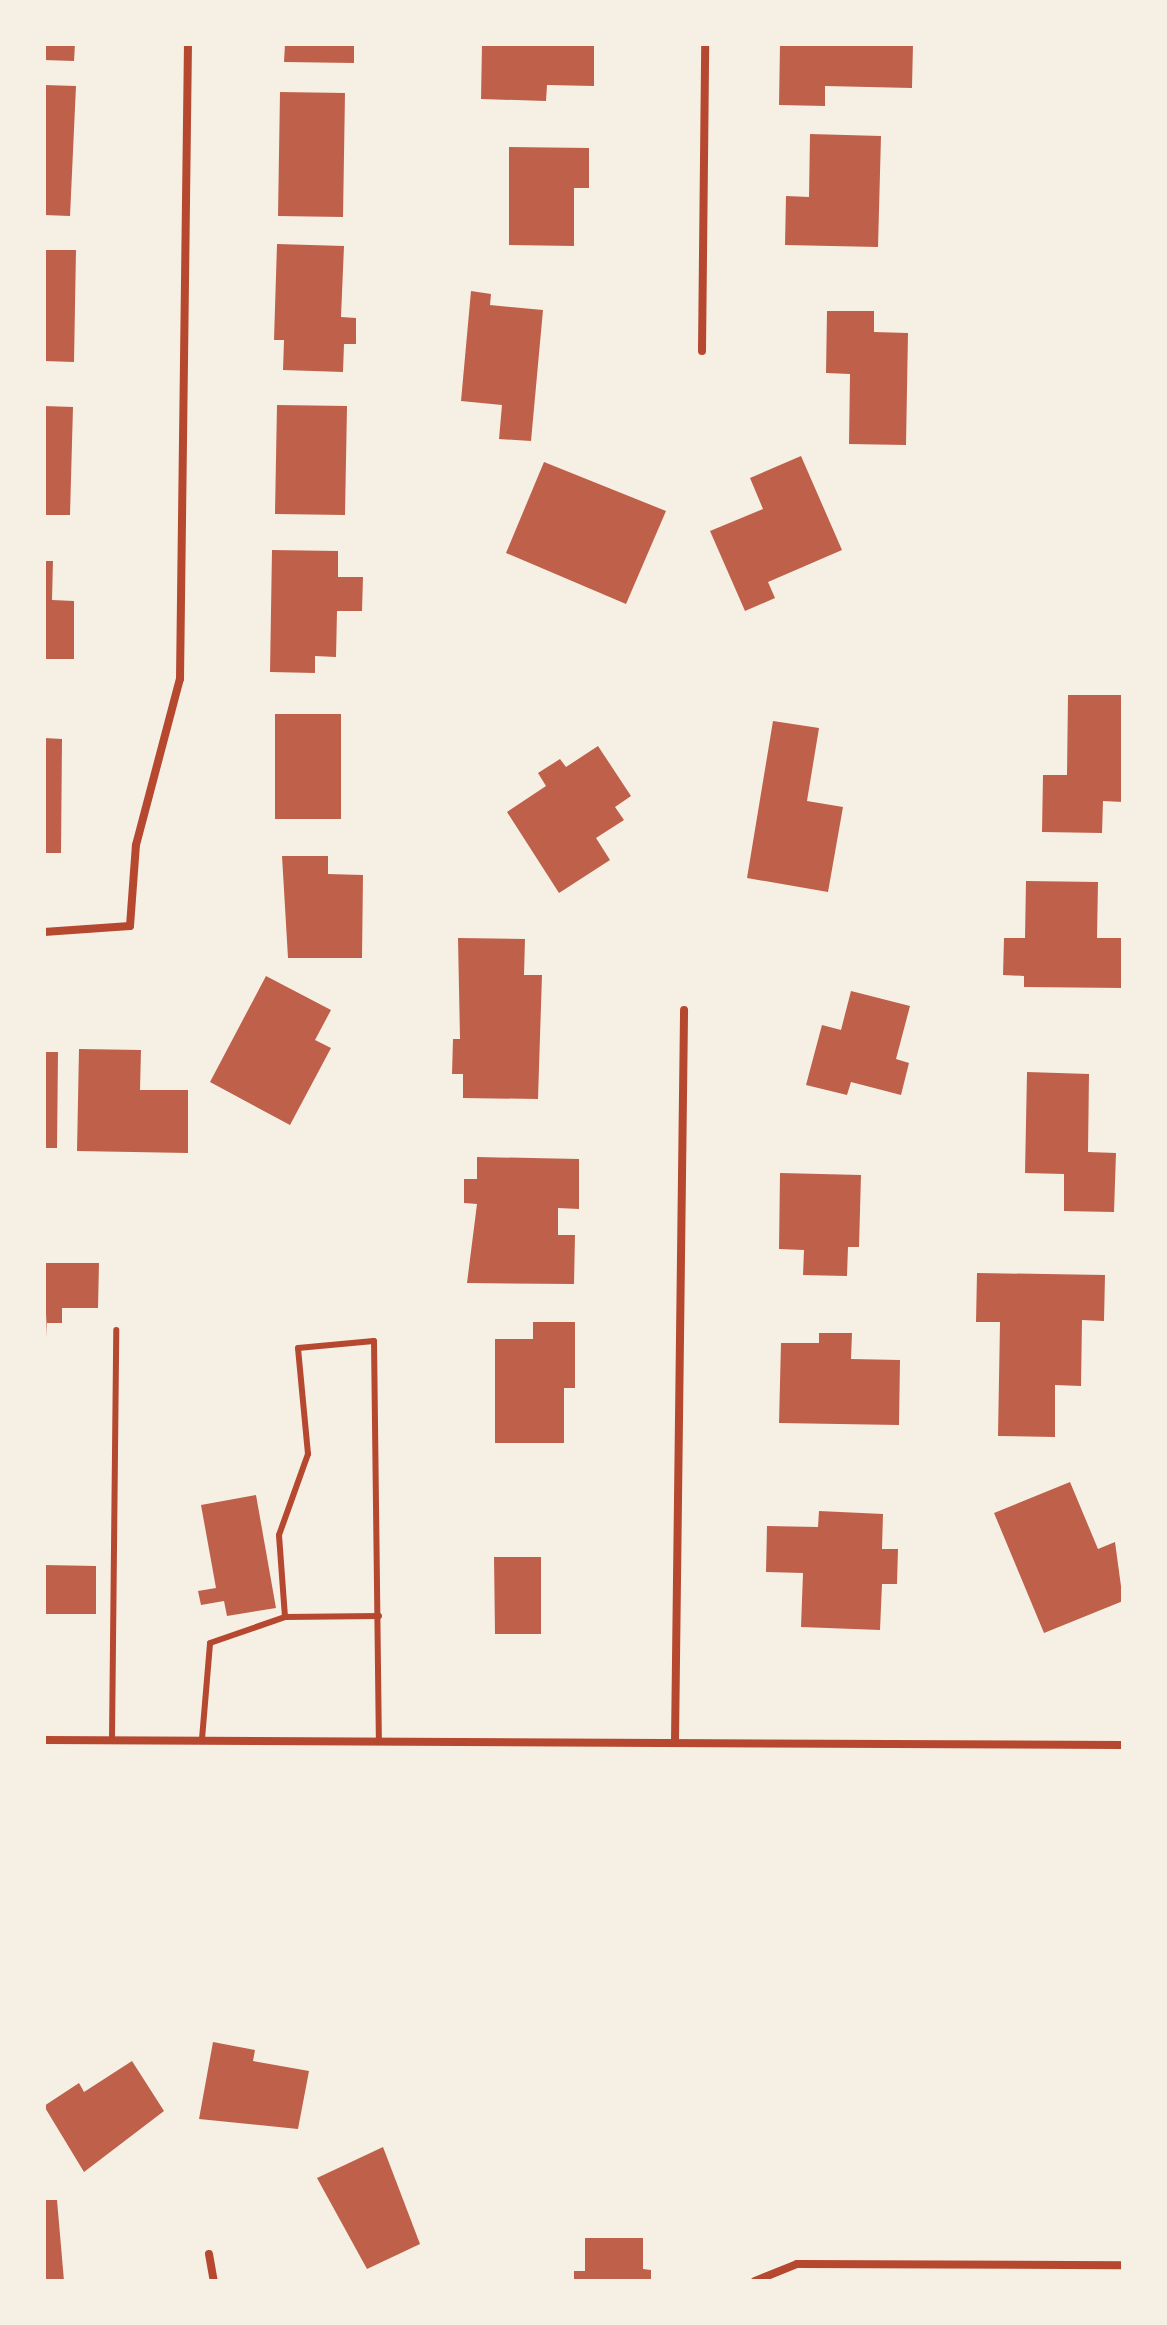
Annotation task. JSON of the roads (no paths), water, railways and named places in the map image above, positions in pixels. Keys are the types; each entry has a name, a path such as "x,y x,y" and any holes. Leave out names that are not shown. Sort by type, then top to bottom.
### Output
{"street":[{"path":"44,932 130,926 136,845 180,679 188,44"},
{"path":"702,351 705,44"},
{"path":"675,1741 684,1010"},
{"path":"44,1740 379,1739 1123,1745"},
{"path":"209,2254 214,2281"},
{"path":"755,2281 797,2264 1123,2265"}],"lane":[{"path":"112,1739 116,1330"},
{"path":"285,1617 279,1535 308,1454 298,1348 374,1341 379,1739"},
{"path":"202,1739 210,1643 285,1617 379,1616"}]}
